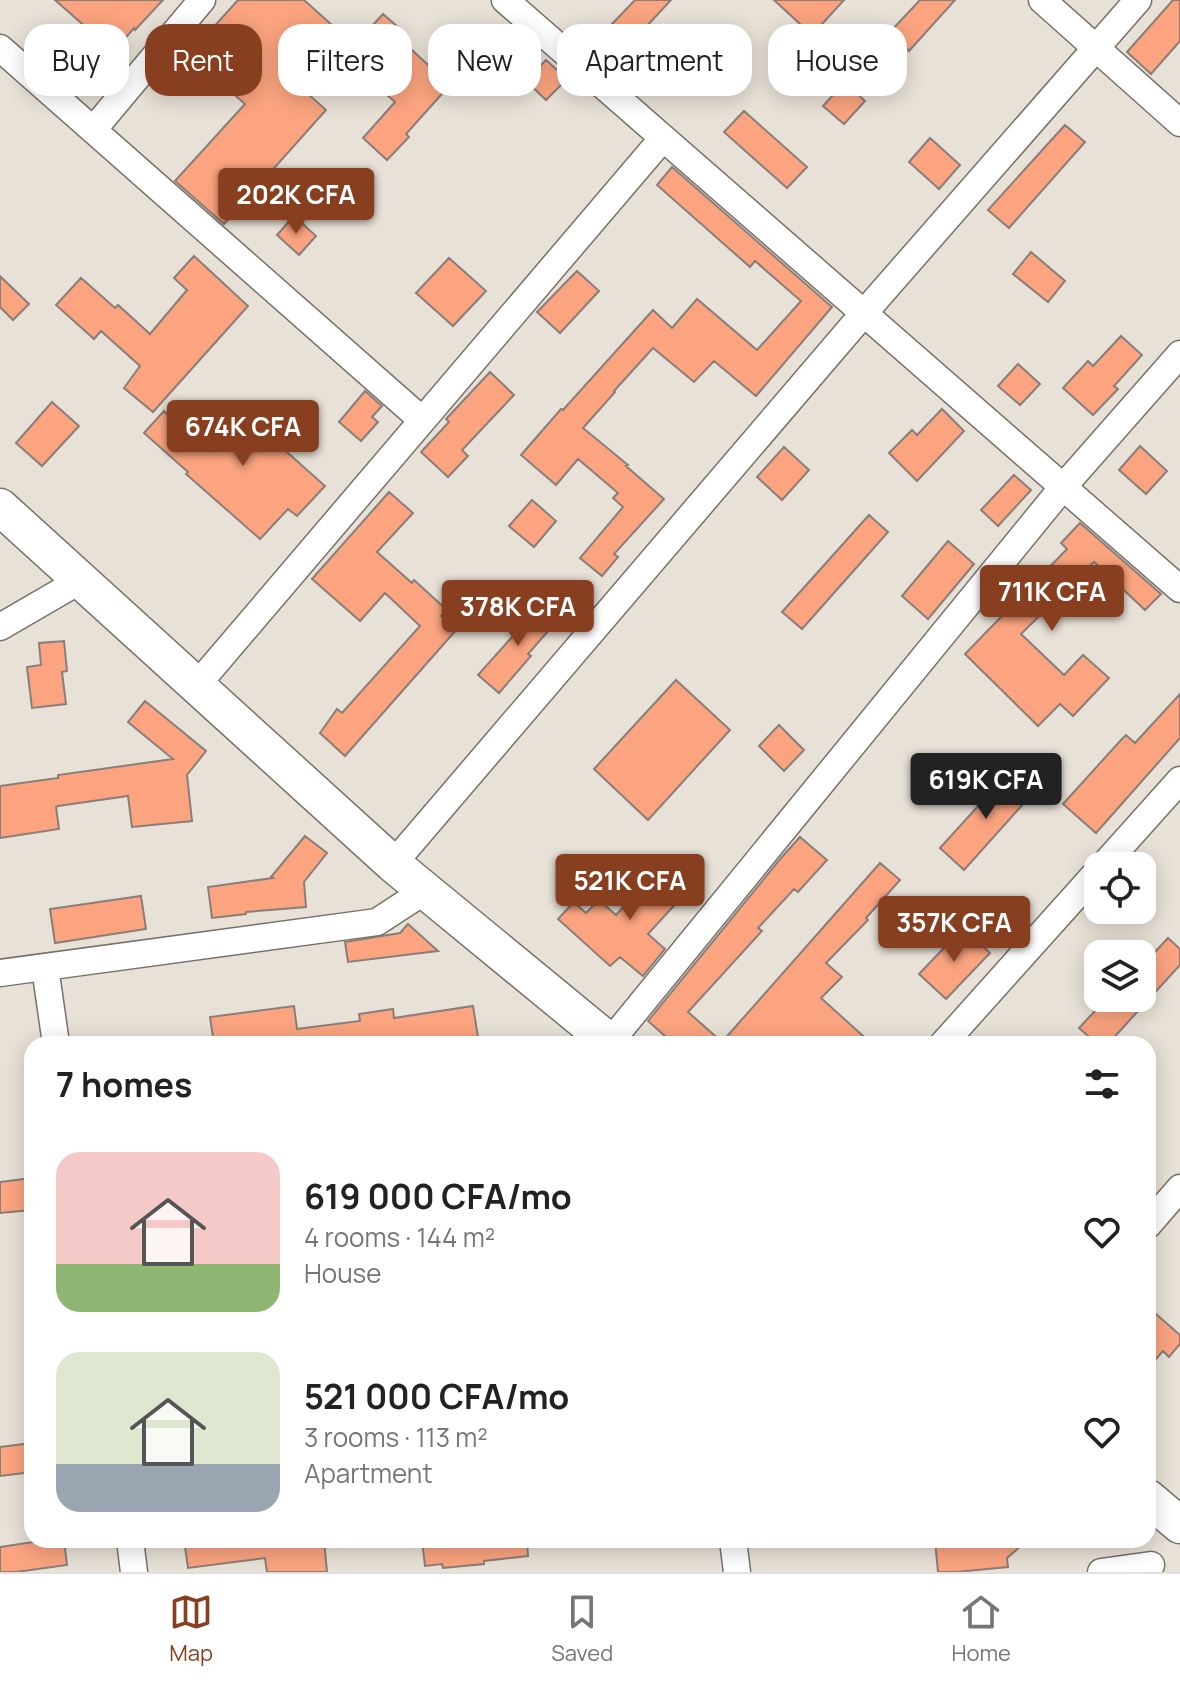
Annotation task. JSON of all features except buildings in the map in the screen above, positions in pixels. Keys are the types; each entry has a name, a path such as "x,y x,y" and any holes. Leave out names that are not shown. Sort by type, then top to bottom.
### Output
{"street":[{"path":"93,130 202,0"},
{"path":"505,0 1180,589"},
{"path":"1042,0 1180,123"},
{"path":"393,864 864,313 1138,0"},
{"path":"0,48 422,420"},
{"path":"197,685 663,138"},
{"path":"617,1036 1063,487 1180,354"},
{"path":"0,507 393,864 603,1036"},
{"path":"0,627 81,580"},
{"path":"1116,852 1180,780"},
{"path":"950,1036 1084,887"},
{"path":"0,973 377,922 426,890"},
{"path":"45,967 55,1036"},
{"path":"1156,1216 1180,1188"},
{"path":"1156,1505 1180,1525"},
{"path":"131,1548 134,1572"},
{"path":"734,1548 737,1572"},
{"path":"1101,1572 1151,1565"}]}
